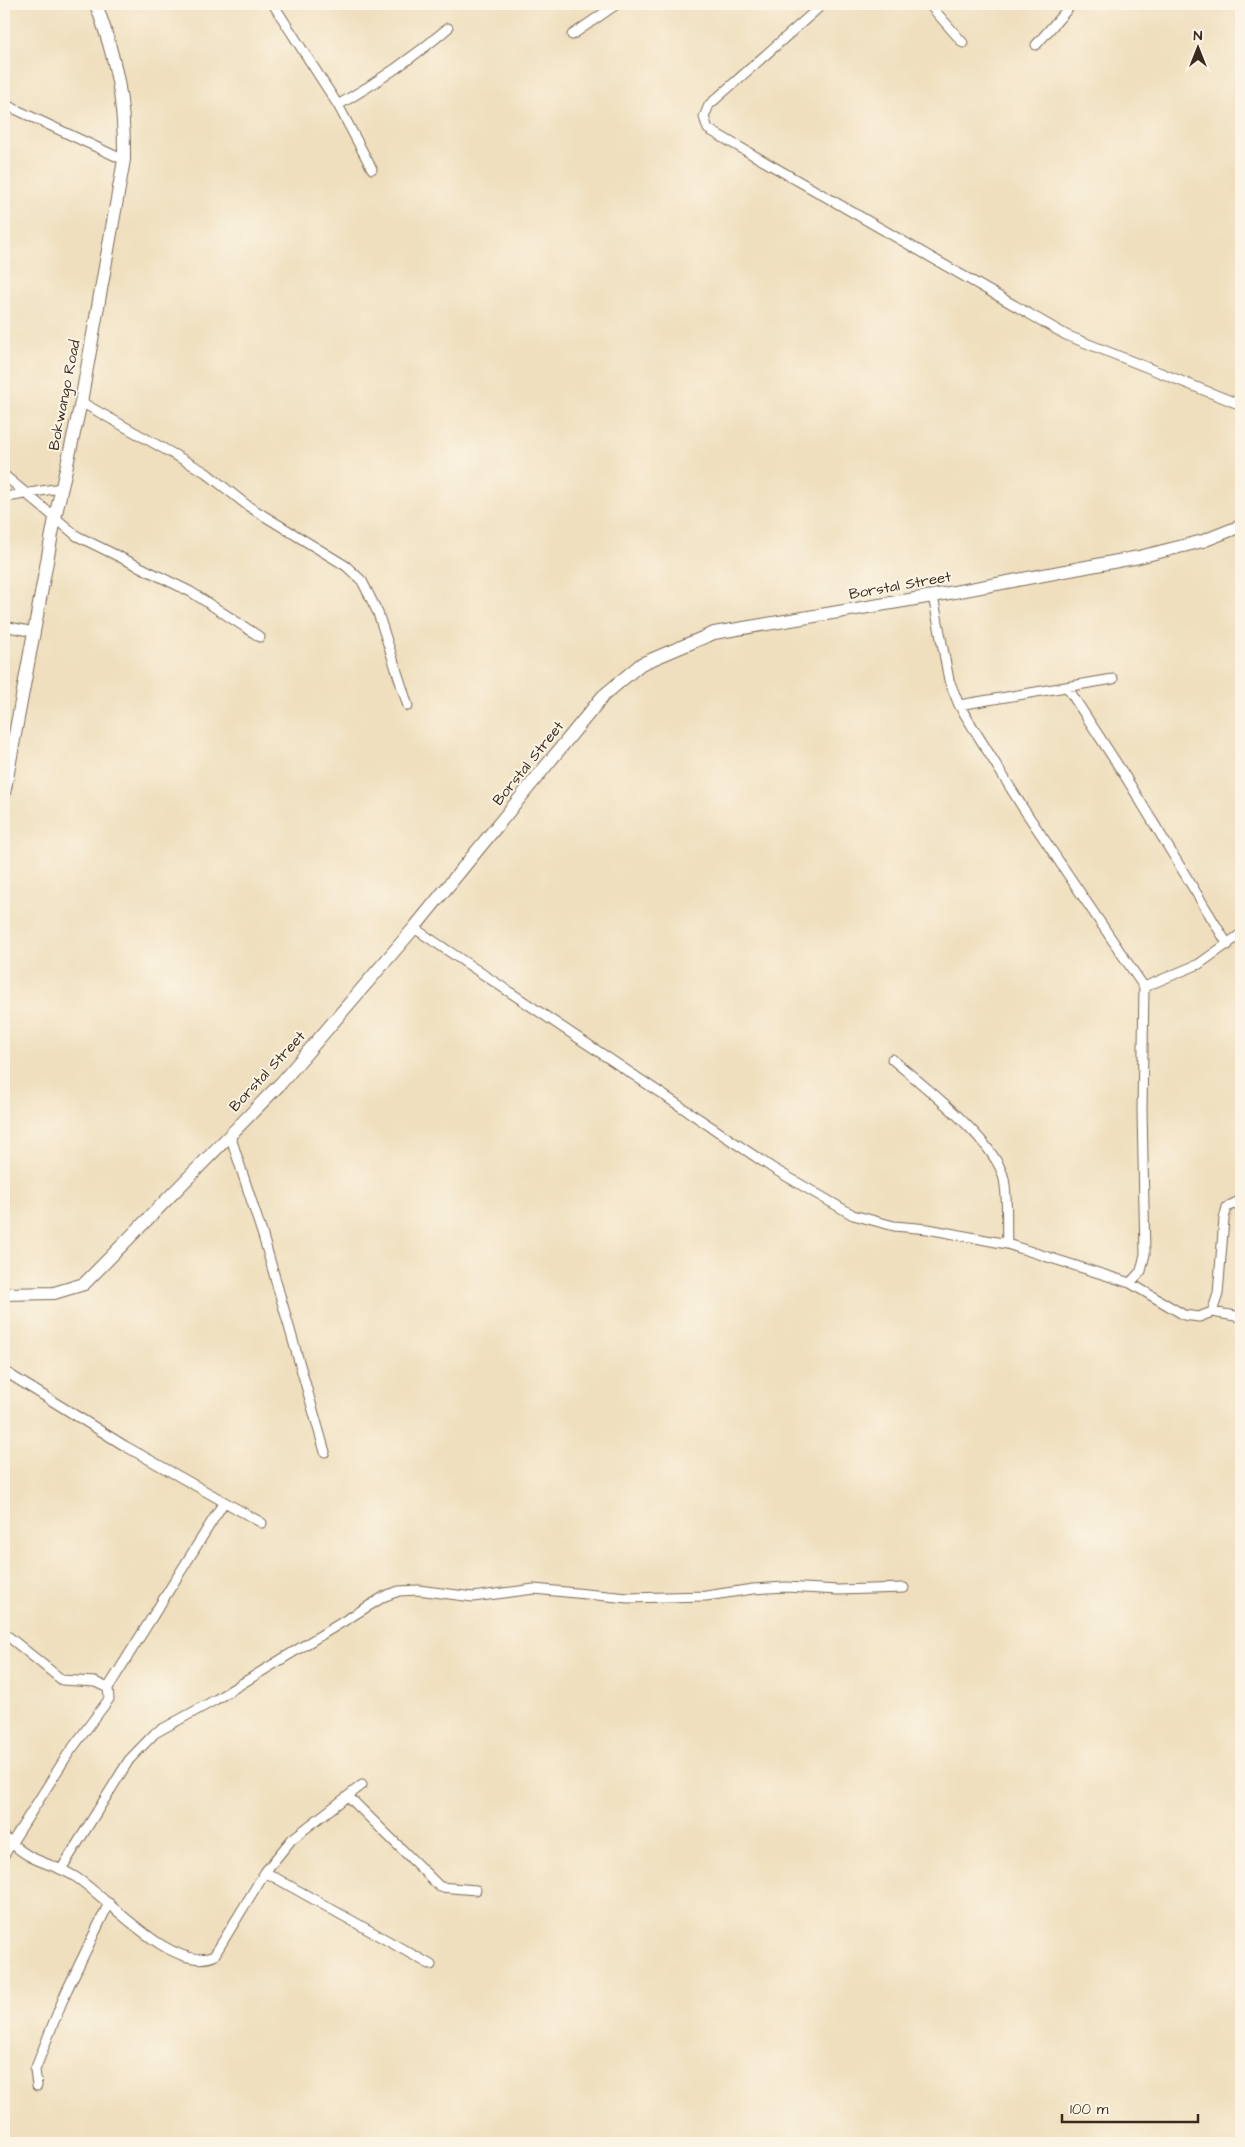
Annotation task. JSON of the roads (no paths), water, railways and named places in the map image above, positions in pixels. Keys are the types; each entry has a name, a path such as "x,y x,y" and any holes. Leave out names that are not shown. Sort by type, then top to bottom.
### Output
{"street":[{"name":"Bokwango Road","path":"4,794 55,518 81,402 124,160 125,125 120,83 109,38 96,4"},
{"path":"273,4 338,105 372,170"},
{"path":"572,35 617,4"},
{"path":"823,4 709,105 704,117 708,129 1066,335 1241,405"},
{"path":"929,4 963,42"},
{"path":"1036,45 1072,4"},
{"path":"338,105 382,80 412,60 448,28"},
{"path":"4,104 124,160"},
{"path":"81,402 205,472 248,506 346,566 362,581 378,613 408,706"},
{"path":"4,475 77,536 191,592 260,637"},
{"path":"4,496 28,495 62,488"},
{"name":"Borstal Street","path":"4,1294 54,1293 84,1284 280,1084 414,928 603,696 641,664 714,633 932,596 1139,556 1203,541 1241,526"},
{"path":"932,596 949,680 959,705 1023,808 1144,987 1142,1110 1145,1254 1141,1271 1130,1283"},
{"path":"4,626 34,632"},
{"path":"959,705 1113,679"},
{"path":"1067,687 1125,776 1228,945"},
{"path":"414,928 774,1169 853,1215 894,1226 928,1229 1007,1244 1130,1283 1169,1308 1184,1314 1199,1317 1212,1312 1241,1317"},
{"path":"1144,987 1198,964 1228,945 1241,934"},
{"path":"892,1059 940,1101 994,1156 1004,1178 1007,1244"},
{"path":"230,1135 263,1236 325,1452"},
{"path":"1212,1312 1218,1294 1224,1219 1227,1207 1241,1200"},
{"path":"4,1371 125,1446 262,1523"},
{"path":"4,1855 68,1754 109,1699 108,1688 224,1502"},
{"path":"62,1868 129,1760 155,1734 223,1696 385,1596 399,1591 418,1590 473,1596 534,1589 628,1598 706,1596 753,1589 786,1587 838,1590 904,1588"},
{"path":"4,1633 62,1680 95,1682 108,1688"},
{"path":"4,1837 31,1857 62,1868 78,1878 162,1946 193,1959 205,1960 214,1956 266,1872 292,1839 362,1785"},
{"path":"348,1796 440,1887 476,1890"},
{"path":"266,1872 431,1965"},
{"path":"37,2086 35,2070 44,2045 66,1992 109,1903"}]}
